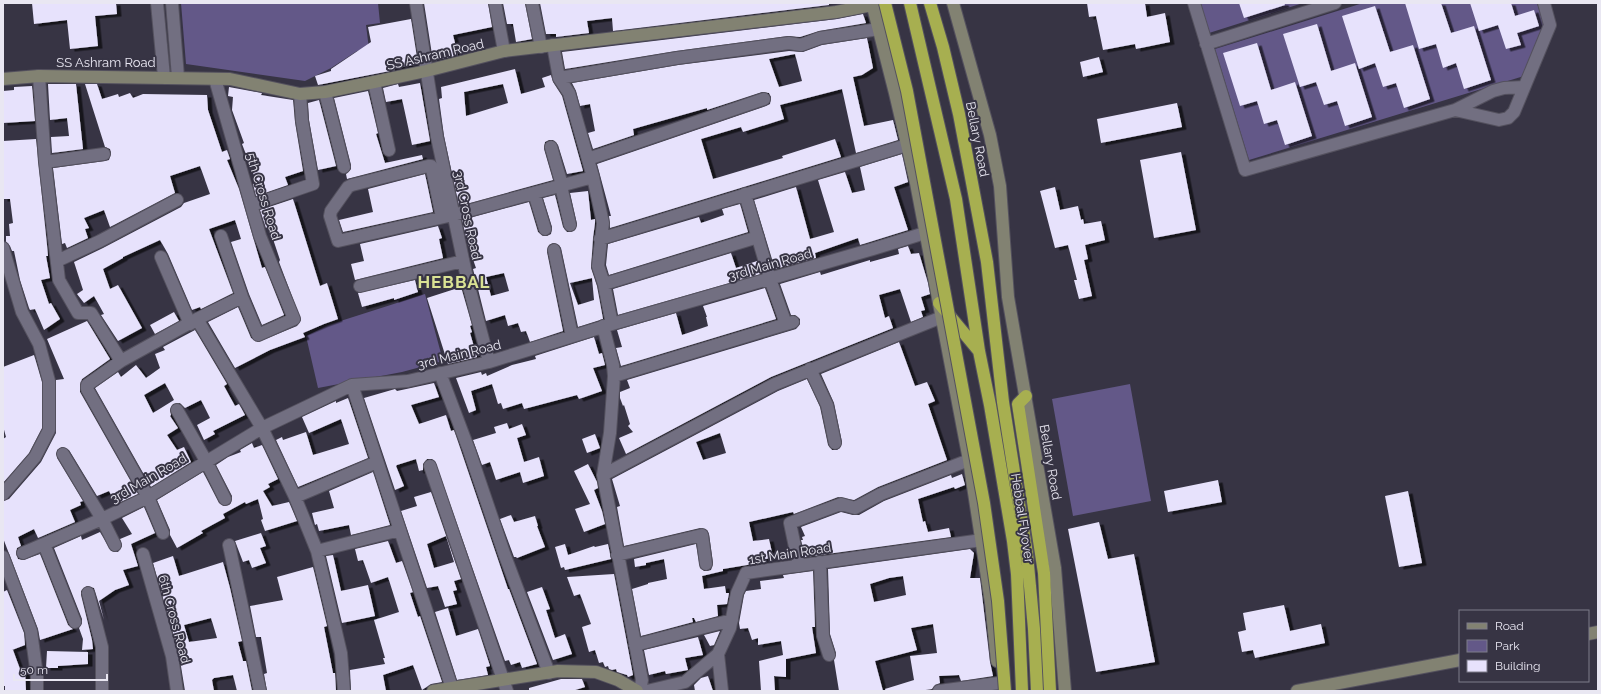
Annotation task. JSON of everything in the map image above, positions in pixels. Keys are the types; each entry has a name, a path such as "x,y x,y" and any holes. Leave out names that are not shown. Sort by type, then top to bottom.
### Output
{"highway":[{"path":"885,3 908,91 984,502 998,601 1001,688"},
{"path":"910,3 952,180 979,351"},
{"name":"Bellary Road","path":"930,3 943,47 959,114 987,262 1003,402"},
{"path":"939,303 979,351"},
{"name":"Hebbal Flyover","path":"979,351 990,405 1013,541 1017,574 1022,691"},
{"path":"1026,396 1018,404 1044,573 1048,627 1050,691"},
{"name":"Hebbal Flyover","path":"1003,402 1027,554 1034,629 1037,691"}],"street":[{"path":"157,3 164,77"},
{"path":"172,3 178,77"},
{"name":"3rd Cross Road","path":"416,3 448,216 463,261 490,362"},
{"path":"496,3 504,51"},
{"path":"433,691 452,688 506,686 558,671 596,672 619,685 639,691 642,680 603,475 610,433 614,376 604,284 598,266 603,223 593,177 569,93 559,78 532,3"},
{"name":"Bellary Road","path":"953,3 990,135 999,179 1008,298 1055,568 1065,691"},
{"path":"1194,3 1245,170 1454,110 1494,91 1504,88 1524,87"},
{"path":"1206,44 1335,3"},
{"path":"1454,110 1499,120 1508,118 1514,112 1550,25 1544,3"},
{"path":"872,4 916,183 969,460 991,603 1001,688 939,691"},
{"name":"SS Ashram Road","path":"3,79 39,76 230,79 300,94 325,92 426,71 504,51 828,13 872,4"},
{"path":"559,78 699,55 789,43 802,45 820,38 879,29"},
{"path":"39,76 45,162 59,280 78,313 91,313 121,361"},
{"name":"5th Cross Road","path":"215,79 260,236 294,319 258,335 242,297"},
{"path":"374,82 389,150"},
{"path":"325,92 344,167"},
{"path":"252,205 314,184 302,121 300,94"},
{"path":"588,159 764,99"},
{"path":"600,239 907,145"},
{"path":"552,148 562,185 570,225"},
{"path":"45,162 104,154"},
{"path":"448,216 431,166 352,185 348,187 331,211 330,216 338,241 448,216 593,177"},
{"path":"534,193 545,229"},
{"path":"614,376 790,323 770,279 745,194"},
{"path":"57,261 100,241 177,200"},
{"name":"3rd Main Road","path":"23,553 102,519 148,497 262,428 352,385 408,381 490,362 608,325 874,250 925,233"},
{"path":"163,532 148,497 87,389 87,385 89,382 121,361 242,297 221,236"},
{"path":"604,284 758,237"},
{"path":"3,248 8,285 39,344 49,381 49,430 35,457 3,494"},
{"path":"554,250 572,336"},
{"path":"161,257 193,322 262,428 295,497 317,551 341,653 344,691"},
{"path":"360,286 463,261"},
{"path":"603,475 775,384 942,317"},
{"path":"810,370 827,405 835,442"},
{"path":"440,373 469,450 505,556 550,673"},
{"path":"352,385 452,688"},
{"path":"177,410 206,461 225,499"},
{"path":"62,454 102,519 115,545"},
{"path":"799,566 790,523 841,504 855,508 881,494 969,460"},
{"path":"295,497 378,462"},
{"path":"430,466 506,686"},
{"path":"317,551 400,530"},
{"path":"617,555 702,535 706,564"},
{"name":"1st Main Road","path":"646,691 685,682 718,654 730,628 737,593 746,573 982,540"},
{"path":"44,544 75,622"},
{"path":"229,545 260,691"},
{"name":"6th Cross Road","path":"142,554 172,656 177,691"},
{"path":"3,557 31,631 37,676 37,691"},
{"path":"820,562 823,636 829,655"},
{"path":"88,594 102,647 102,691"},
{"path":"635,645 732,620"},
{"path":"718,654 722,691"},
{"path":"1297,691 1459,660"}],"green space":[{"path":"181,3 378,3 380,23 366,25 369,49 357,51 331,68 305,81 186,64"},
{"path":"1199,3 1303,3 1209,33"},
{"path":"1363,3 1537,3 1544,26 1524,76 1249,160 1215,49"},
{"path":"425,294 443,361 402,372 318,388 306,336 328,325"},
{"path":"1130,384 1151,501 1073,516 1052,399"}],"building":[{"path":"32,3 116,3 117,14 95,16 98,46 70,49 67,20 34,24"},
{"path":"424,3 488,3 492,27 453,35 458,55 433,61"},
{"path":"503,3 525,3 532,39 516,42 513,24 507,24"},
{"path":"540,3 829,3 829,5 613,31 612,18 587,21 589,33 556,37 556,34 546,34"},
{"path":"1087,3 1145,3 1147,17 1165,13 1170,42 1136,49 1135,44 1103,50 1096,16 1089,17"},
{"path":"1239,3 1284,3 1285,5 1244,18"},
{"path":"1405,3 1441,3 1451,33 1474,26 1491,80 1464,89 1456,63 1443,68 1436,44 1419,49"},
{"path":"1470,3 1511,3 1515,16 1534,10 1539,26 1517,33 1521,45 1506,49 1498,25 1479,31"},
{"path":"1375,6 1390,52 1413,45 1430,99 1404,108 1396,83 1383,87 1375,63 1359,69 1342,16"},
{"path":"863,14 866,23 819,31 800,37 788,36 676,51 565,69 562,52 837,19"},
{"path":"411,19 418,64 318,85 315,76 331,71 331,69 371,42 368,27"},
{"path":"1317,24 1331,71 1355,63 1372,117 1345,126 1337,101 1324,105 1316,82 1300,87 1283,34"},
{"path":"867,38 873,68 862,75 853,77 864,126 893,120 898,140 856,153 842,89 780,105 784,119 743,132 741,127 701,139 713,179 783,158 782,156 835,139 841,157 610,228 609,216 611,216 597,164 766,106 770,104 771,97 769,93 762,92 707,110 707,108 633,129 634,135 593,149 588,133 595,131 590,104 580,106 572,83 678,65 789,51 803,52 822,45","holes":["795,54 802,81 779,87 769,59"]},
{"path":"1257,43 1271,90 1295,82 1312,136 1285,145 1277,120 1264,124 1257,101 1240,106 1223,53"},
{"path":"1099,57 1103,72 1083,77 1080,62"},
{"path":"515,69 521,94 545,87 542,78 551,75 553,82 562,96 583,171 567,174 558,145 553,140 549,140 545,142 544,149 553,180 459,206 444,136 439,99 442,98 441,87","holes":["503,84 508,103 466,116 464,92"]},
{"path":"420,83 430,141 412,145 402,99 386,102 383,88 398,84 399,87"},
{"path":"48,84 76,84 83,149 52,153 51,137 69,136 67,118 50,120"},
{"path":"85,84 97,84 102,99 118,94 119,97 130,93 133,98 143,94 207,95 208,110 222,152 227,150 230,159 227,160 239,189 262,268 265,267 284,315 262,325 249,294 231,242 241,239 235,220 209,229 233,293 201,309 200,307 192,310 168,254 160,240 123,257 103,269 110,289 118,285 142,328 118,341 101,315 104,314 94,296 84,303 77,294 83,290 74,262 181,207 184,203 210,194 200,166 170,176 175,193 110,227 104,210 84,218 89,228 85,229 88,238 67,248 65,243 62,244 53,168 109,160 111,153 110,149 105,147"},
{"path":"32,86 35,121 3,123 3,91 14,90 14,87"},
{"path":"229,87 262,93 261,95 293,100 303,171 285,177 288,185 256,196 253,184 257,183 242,144 244,143 232,110 233,97 228,96"},
{"path":"368,91 378,133 376,134 385,163 422,155 423,159 347,179 346,174 351,169 351,165 334,98"},
{"path":"319,100 336,166 318,170 309,120 308,103"},
{"path":"1177,103 1182,127 1101,143 1097,119"},
{"path":"36,139 48,256 46,256 50,278 41,280 49,304 51,303 60,319 44,330 35,309 30,310 29,308 20,280 14,251 12,251 6,242 6,236 10,236 9,224 13,223 10,199 3,199 3,141"},
{"path":"1181,152 1196,230 1154,238 1140,160"},
{"path":"902,154 908,182 894,187 908,230 860,245 858,238 815,253 816,258 775,269 754,200 796,187 810,239 834,232 818,180 845,172 852,193 865,190 860,167"},
{"path":"425,174 433,212 343,232 339,220 373,212 368,189"},
{"path":"1055,187 1060,210 1078,206 1081,220 1083,219 1084,224 1101,221 1105,240 1085,245 1088,259 1084,260 1092,296 1079,299 1074,280 1077,280 1068,245 1055,248 1040,191"},
{"path":"588,191 591,220 595,219 591,268 597,286 603,319 578,327 561,248 559,245 553,243 549,245 547,252 563,331 530,342 526,331 521,332 518,323 508,326 505,315 486,321 473,269 476,268 468,245 462,220 529,202 538,232 543,236 547,236 551,234 552,227 543,198 555,195 563,227 567,232 571,232 575,230 577,224 570,193","holes":["504,273 509,291 491,296 486,277","592,278 594,300 578,305 570,283"]},
{"path":"293,199 320,286 327,283 338,319 303,333 305,337 270,350 235,368 208,322 238,307 251,338 258,342 297,326 301,320 279,262 280,260 269,227 266,228 260,210"},
{"path":"740,204 748,232 609,275 606,265 608,244 699,217 701,223 724,215 722,209"},
{"path":"438,226 442,238 439,239 443,258 355,280 351,264 364,261 360,244"},
{"path":"908,246 911,254 919,253 928,283 930,294 921,297 925,310 921,311 923,317 911,322 900,289 879,295 885,318 889,316 893,328 771,377 626,454 619,438 633,432 628,426 630,424 624,405 623,406 620,398 620,392 630,388 627,380 796,329 800,324 800,319 795,315 791,315 780,284 820,272 821,275 870,260 870,262 899,254 898,249"},
{"path":"731,253 736,268 757,261 761,274 618,315 613,289"},
{"path":"415,280 418,292 394,300 394,298 362,307 358,293"},
{"path":"461,287 472,325 470,326 472,332 470,333 477,357 448,364 427,298"},
{"path":"765,288 776,319 621,366 616,348 622,347 617,330 676,313 682,335 708,326 707,317 703,306"},
{"path":"174,312 179,321 155,334 150,325"},
{"path":"87,321 110,359 82,379 80,392 138,494 116,504 109,491 97,496 69,450 62,447 57,450 57,458 83,501 80,502 81,505 70,510 75,522 38,538 34,529 18,537 21,546 17,548 16,553 18,559 23,560 40,554 68,625 73,629 40,640 38,629 3,538 3,501 9,499 41,462 56,433 56,380 64,379 47,339"},
{"path":"195,330 227,384 224,386 235,406 239,404 245,415 213,431 215,434 204,440 197,425 210,418 201,400 185,408 180,403 173,404 170,410 170,416 178,428 167,435 177,450 184,447 191,462 151,487 95,388 118,372 121,377 136,365 146,378 160,368 155,354 165,350 163,347","holes":["165,383 174,400 153,413 144,395"]},
{"path":"594,337 599,354 602,353 605,365 593,368 602,391 579,399 577,395 524,409 522,403 503,409 501,403 498,404 492,384 471,391 476,410 469,413 456,378 481,372 482,375 486,373 487,376 512,365 536,359 535,356"},
{"path":"899,342 915,386 927,382 935,401 928,404 947,460 878,487 854,500 838,497 794,514 793,512 749,522 753,541 769,539 773,557 759,561 759,563 723,569 723,571 702,576 704,589 725,586 726,593 729,593 727,604 717,605 718,616 696,622 694,618 692,618 693,622 641,636 632,589 648,583 667,579 664,559 635,567 634,559 696,544 700,568 704,571 711,570 713,563 709,534 707,530 700,528 624,546 617,507 620,506 612,479 778,391 807,379 820,407 828,445 832,450 837,450 840,448 842,442 834,403 821,374","holes":["720,433 726,453 703,460 696,442"]},
{"path":"34,355 42,382 42,428 29,453 3,483 3,439 6,437 3,426 3,367"},
{"path":"434,383 439,397 411,405 419,424 446,415 451,431 454,430 508,589 537,664 522,668 520,662 511,665 509,660 505,661 435,461 432,459 427,459 423,464 423,470 419,471 416,459 397,465 396,466 404,486 395,490 364,398 395,389 397,391"},
{"path":"348,398 368,458 298,487 276,440 282,437 283,440 306,432 313,455 349,444 341,419 309,433 302,417 336,401 336,403"},
{"path":"507,423 509,429 522,424 526,435 517,438 524,462 539,457 544,476 523,483 520,472 496,480 490,462 482,465 473,440 496,433 494,427"},
{"path":"595,434 600,448 587,453 582,439"},
{"path":"252,443 254,448 262,445 278,479 268,484 270,487 263,491 272,506 289,502 297,521 265,531 261,520 263,519 258,499 246,504 245,502 223,514 225,518 201,531 203,533 177,548 170,535 170,530 157,500 203,472 219,503 224,506 229,505 231,503 232,496 216,465 228,457 241,452 240,450"},
{"path":"588,464 597,482 598,488 594,490 605,524 584,532 575,509 590,504 574,471"},
{"path":"373,472 390,525 351,535 349,525 319,531 317,524 315,525 312,513 334,508 329,491"},
{"path":"962,474 965,485 955,489 954,487 918,499 923,522 925,521 928,532 949,528 951,537 805,557 801,540 803,540 802,537 805,536 801,527 841,512 859,515 884,501 951,475 952,478"},
{"path":"1218,480 1222,502 1168,512 1164,491"},
{"path":"1408,491 1422,563 1399,567 1385,496"},
{"path":"431,492 461,579 454,581 457,590 453,591 457,604 445,607 438,586 427,588 401,511 417,506 414,497","holes":["446,536 454,562 434,568 427,544"]},
{"path":"144,507 155,533 131,544 138,566 123,570 129,585 115,590 99,601 104,620 94,588 87,586 81,591 93,649 82,650 83,639 79,628 82,623 82,619 54,548 81,536 82,540 100,532 111,551 118,552 122,546 120,539 132,534 122,518"},
{"path":"511,515 514,522 535,516 545,547 517,558 514,557 500,519"},
{"path":"1099,522 1108,559 1134,554 1155,662 1096,672 1068,529"},
{"path":"261,533 266,546 260,548 266,563 252,568 249,560 243,562 235,541"},
{"path":"388,541 396,563 402,561 413,592 410,593 418,617 420,616 442,682 431,684 422,690 413,665 383,675 386,691 351,691 350,670 385,664 383,658 385,658 374,620 399,612 388,577 371,583 363,560 358,561 355,549"},
{"path":"565,544 568,555 594,546 608,544 611,559 565,570 564,567 561,568 555,547"},
{"path":"970,549 974,553 970,578 980,578 993,676 961,681 959,675 939,676 940,683 935,685 932,689 919,691 886,691 885,689 914,680 910,656 937,653 933,624 911,628 917,650 875,661 883,691 839,691 834,660 836,653 830,634 828,569","holes":["903,576 906,595 874,602 870,584 889,578"]},
{"path":"333,555 341,591 368,585 375,616 342,623 326,556"},
{"path":"173,556 179,576 223,562 242,641 238,642 243,661 246,661 252,691 237,691 233,675 214,678 212,680 214,691 185,691 179,654 153,563","holes":["211,618 217,638 189,642 184,625"]},
{"path":"313,567 327,626 324,627 333,673 335,673 336,691 267,691 264,674 267,673 261,637 256,637 250,606 283,600 277,577"},
{"path":"813,571 815,627 812,627 816,653 786,659 786,677 774,676 775,691 761,691 759,661 783,655 781,641 758,645 758,638 752,640 748,628 740,629 739,623 744,595 746,591 761,589 760,581 784,578 783,575"},
{"path":"614,574 633,675 628,677 627,675 617,672 616,669 612,670 609,669 608,666 605,667 603,662 599,663 595,650 589,652 582,627 591,624 580,594 574,596 567,577"},
{"path":"542,587 550,609 546,610 555,638 565,634 572,654 553,660 527,592"},
{"path":"7,590 24,633 25,645 12,650 20,669 25,669 26,691 5,691 5,686 3,686 3,592"},
{"path":"1284,605 1290,631 1321,624 1325,643 1255,658 1253,650 1242,652 1238,632 1246,630 1243,613"},
{"path":"448,608 456,636 478,629 490,666 486,667 488,675 457,680 435,612"},
{"path":"720,631 714,645 710,646 704,635"},
{"path":"698,637 703,655 685,658 688,670 666,674 665,671 649,675 644,650"},
{"path":"47,651 88,652 88,664 46,668"},
{"path":"708,676 713,691 695,691 694,685 701,678"},
{"path":"561,679 582,679 585,687 572,691 529,691 529,688"}],"district":[{"name":"HEBBAL","path":"454,282"}]}
